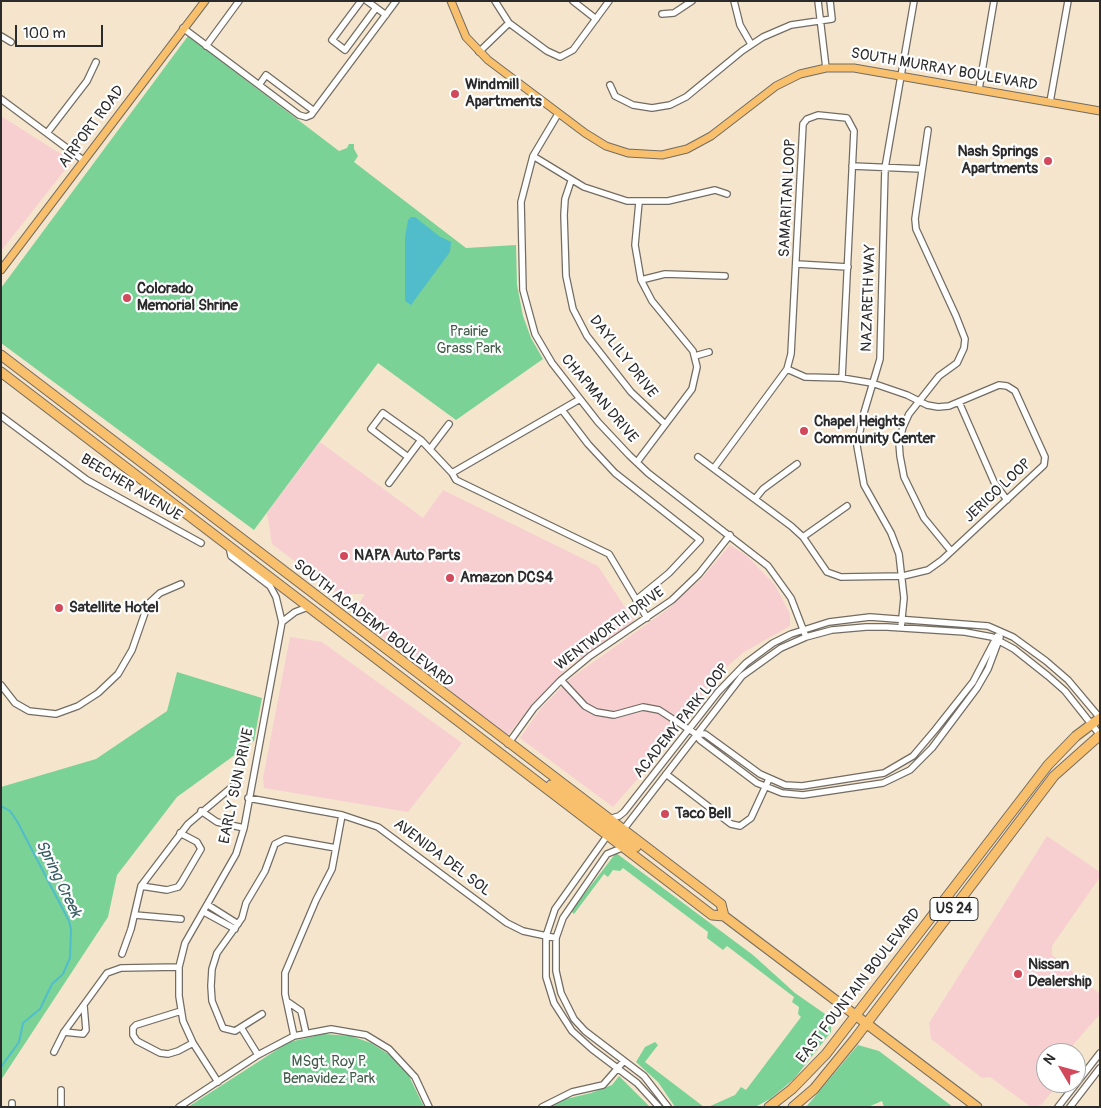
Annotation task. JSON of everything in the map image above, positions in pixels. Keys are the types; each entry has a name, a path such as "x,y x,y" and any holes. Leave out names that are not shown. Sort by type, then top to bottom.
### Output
{"highway":[{"name":"SOUTH ACADEMY BOULEVARD","path":"1,356 720,904 724,916"},
{"name":"SOUTH ACADEMY BOULEVARD","path":"1,372 712,915 724,916 976,1106"},
{"name":"EAST FOUNTAIN BOULEVARD","path":"769,1107 807,1075 1048,765 1091,724 1100,718"},
{"name":"EAST FOUNTAIN BOULEVARD","path":"793,1107 826,1076 1054,776 1100,735"},
{"path":"513,763 523,764 606,826 623,830"},
{"path":"608,836 622,838 669,872 688,880"}],"main road":[{"name":"AIRPORT ROAD","path":"1,270 205,1"},
{"name":"SOUTH MURRAY BOULEVARD","path":"451,1 462,30 479,52 558,114 597,141 611,148 638,155 662,155 687,149 711,136 784,81 826,68 854,68 1100,111"}],"street":[{"path":"206,46 239,1"},
{"path":"361,1 332,40 345,50 376,8"},
{"path":"366,1 386,15"},
{"path":"183,28 302,117 306,118 314,111 396,1"},
{"path":"495,1 509,23 547,51 560,56 572,50 609,1"},
{"path":"573,1 596,19"},
{"path":"662,14 674,13 692,1"},
{"path":"734,1 740,25 751,44"},
{"path":"818,1 826,68"},
{"path":"610,85 615,96 633,105 652,108 670,105 686,97 751,44 783,28 832,19 830,1"},
{"name":"NAZARETH WAY","path":"901,628 902,576 899,554 891,532 872,502 859,466 857,446 859,430 880,359 885,168 914,1"},
{"path":"979,90 994,1"},
{"path":"1050,102 1068,1"},
{"path":"479,52 509,23"},
{"path":"1,36 11,42"},
{"path":"47,133 87,80 96,62"},
{"path":"259,85 266,75 314,111"},
{"path":"1,99 84,160"},
{"name":"CHAPMAN DRIVE","path":"558,114 533,156 523,190 520,214 524,301 540,344 580,399 604,428 637,462 762,560 774,573 794,604 806,637"},
{"name":"SAMARITAN LOOP","path":"714,468 788,369 792,354 803,124 808,119 818,115 847,118 854,131 842,378"},
{"path":"928,130 915,219 916,229 956,316 965,339 964,351 957,364 939,376 918,401 903,427 899,442 904,477 924,518 951,551"},
{"path":"533,156 571,181 606,196 639,202 681,200 715,190 727,194"},
{"path":"852,166 922,169"},
{"name":"DAYLILY DRIVE","path":"571,181 565,198 564,214 566,276 573,310 590,340 632,392 665,424"},
{"path":"637,462 694,383 697,367 695,356 652,301 641,280 635,245 639,202"},
{"path":"797,264 848,267"},
{"path":"641,280 665,274 725,276"},
{"path":"695,356 709,352"},
{"name":"JERICO LOOP","path":"788,369 806,377 842,378 872,383 938,408 959,402 999,385 1007,386 1015,391 1045,461 1041,469 928,570 902,576 841,577 833,575 827,572 803,538"},
{"path":"452,473 580,399"},
{"path":"959,402 994,482 1007,500"},
{"path":"562,410 588,444 626,483 700,540 669,573 636,600"},
{"path":"408,457 371,429 383,413 421,440 452,473 456,480 609,554 647,618"},
{"name":"BEECHER AVENUE","path":"1,416 87,480 201,543"},
{"path":"430,449 449,424"},
{"path":"389,483 421,440"},
{"path":"698,457 755,499 803,538 847,506"},
{"path":"755,499 763,489 796,464"},
{"name":"WENTWORTH DRIVE","path":"508,744 534,708 561,680 590,656 647,618 691,583 730,535"},
{"name":"EARLY SUN DRIVE","path":"218,1082 193,1043 181,1011 179,967 185,942 236,854 244,828 248,798 282,622 276,597 270,586 232,556 229,545"},
{"path":"1,685 15,703 29,711 56,714 78,706 98,693 118,674 132,650 148,604 160,593 181,584"},
{"path":"282,622 295,612 308,608"},
{"name":"ACADEMY PARK LOOP","path":"607,819 619,816 624,812 718,692 746,663 773,643 803,628 855,618 977,624 1000,631 1031,650 1058,671 1079,691 1100,718"},
{"name":"ACADEMY PARK LOOP","path":"623,830 727,693 749,670 781,648 806,637 844,628 866,626 965,632 998,639 1048,676 1100,735"},
{"path":"561,680 580,701 596,712 614,715 648,707 664,712 766,787 782,793 803,795 883,783 910,770 932,748 977,688 1000,631"},
{"path":"696,734 705,734 769,779 785,785 802,786 884,773 902,764 923,745 973,682 998,639"},
{"path":"666,774 736,826 744,826 751,818 769,779"},
{"path":"122,954 135,915 141,886 180,833 201,811 233,786"},
{"name":"AVENIDA DEL SOL","path":"248,798 342,815 388,832 515,927 556,938"},
{"path":"201,811 217,822 244,828"},
{"path":"294,1036 284,984 286,973 316,900 328,881 342,815"},
{"path":"141,886 167,890 178,887 182,883 201,849 197,842 180,833"},
{"path":"608,836 560,900 546,936 546,977 560,1014 580,1039 638,1083 659,1107"},
{"path":"262,1014 242,1029 227,1031 222,1028 212,1001 211,986 212,969 217,952 237,927 246,903 265,871 275,844 279,840 285,839 336,848"},
{"path":"624,847 608,854 562,918 556,938 556,971 567,1008 585,1032 652,1085 668,1107"},
{"path":"208,905 237,927"},
{"path":"204,912 237,927"},
{"path":"135,915 181,919"},
{"path":"54,1052 64,1032 102,978 113,970 165,966 179,967"},
{"path":"288,1002 301,1011 306,1033"},
{"path":"64,1032 83,1034 86,1030 84,1006"},
{"path":"181,1011 136,1025 132,1028 134,1035 137,1041 160,1053 168,1054 178,1051 193,1043"},
{"path":"242,1029 258,1055"},
{"path":"179,1107 258,1055 294,1036 318,1030 343,1030 366,1036 378,1042 407,1066 430,1107"},
{"path":"1058,1107 1100,1052"},
{"path":"542,1107 572,1092 603,1085 624,1062"},
{"path":"1070,1107 1100,1068"},
{"path":"60,1090 60,1107"}],"shaded area":[{"path":"1,116 72,161 1,251"},
{"path":"320,442 423,518 443,490 598,566 634,621 569,666 531,706 509,734 504,734 357,618 354,612 365,594 352,594 343,598 272,544 267,513"},
{"path":"730,545 747,556 775,585 790,614 790,626 744,652 716,676 649,766 613,807 520,738 541,708 571,678 668,609 702,578"},
{"path":"290,637 322,642 462,743 408,812 264,788 263,778"},
{"name":"Nissan Dealership","path":"1047,836 1100,872 1100,877 1052,946 1052,955 1100,994 1100,1014 1075,1043 1036,1043 1036,1093 1051,1093 1041,1105 1031,1107 990,1077 982,1078 931,1039 929,1023"}],"green space":[{"name":"Prairie Grass Park","path":"188,36 339,151 347,148 349,144 354,144 354,149 358,156 354,162 466,248 516,245 517,285 523,316 531,338 543,359 456,420 378,363 254,530 1,343 1,288"},
{"path":"177,672 262,698 254,741 177,797 117,875 108,917 1,1080 1,787 96,759 167,711"},
{"path":"616,853 753,955 795,993 828,1016 831,1032 794,1079 770,1099 755,1107 708,1107 735,1095 741,1087 746,1090 801,1017 798,1014 799,1007 792,1002 794,997 727,946 723,950 707,938 708,932 623,868 620,871 613,870 608,877 604,874 574,914 571,911"},
{"name":"MSgt. Roy P. Benavidez Park","path":"324,1034 351,1036 371,1043 393,1057 408,1074 424,1107 188,1107 289,1042"},
{"path":"655,1042 658,1045 645,1062 704,1107 675,1107 658,1082 636,1062 645,1047"},
{"path":"858,1045 879,1051 953,1107 884,1107 882,1101 868,1107 806,1107"},
{"path":"619,1076 650,1107 551,1107 566,1099 591,1093 612,1085"}],"water":[{"path":"411,217 415,217 439,236 451,242 450,252 411,305 405,301 405,237 408,220"}],"waterway":[{"name":"Spring Creek","path":"1,806 10,811 17,821 69,921 71,929 70,958 63,974 52,984 40,1009 23,1023 19,1042 1,1067"}],"place":[{"name":"Windmill Apartments","path":"455,94"},
{"name":"Nash Springs Apartments","path":"1048,161"},
{"name":"Colorado Memorial Shrine","path":"127,298"},
{"name":"Chapel Heights Community Center","path":"804,431"},
{"name":"NAPA Auto Parts","path":"344,556"},
{"name":"Amazon DCS4","path":"450,578"},
{"name":"Satellite Hotel","path":"59,608"},
{"name":"Taco Bell","path":"665,814"},
{"name":"Nissan Dealership","path":"1018,974"}]}
